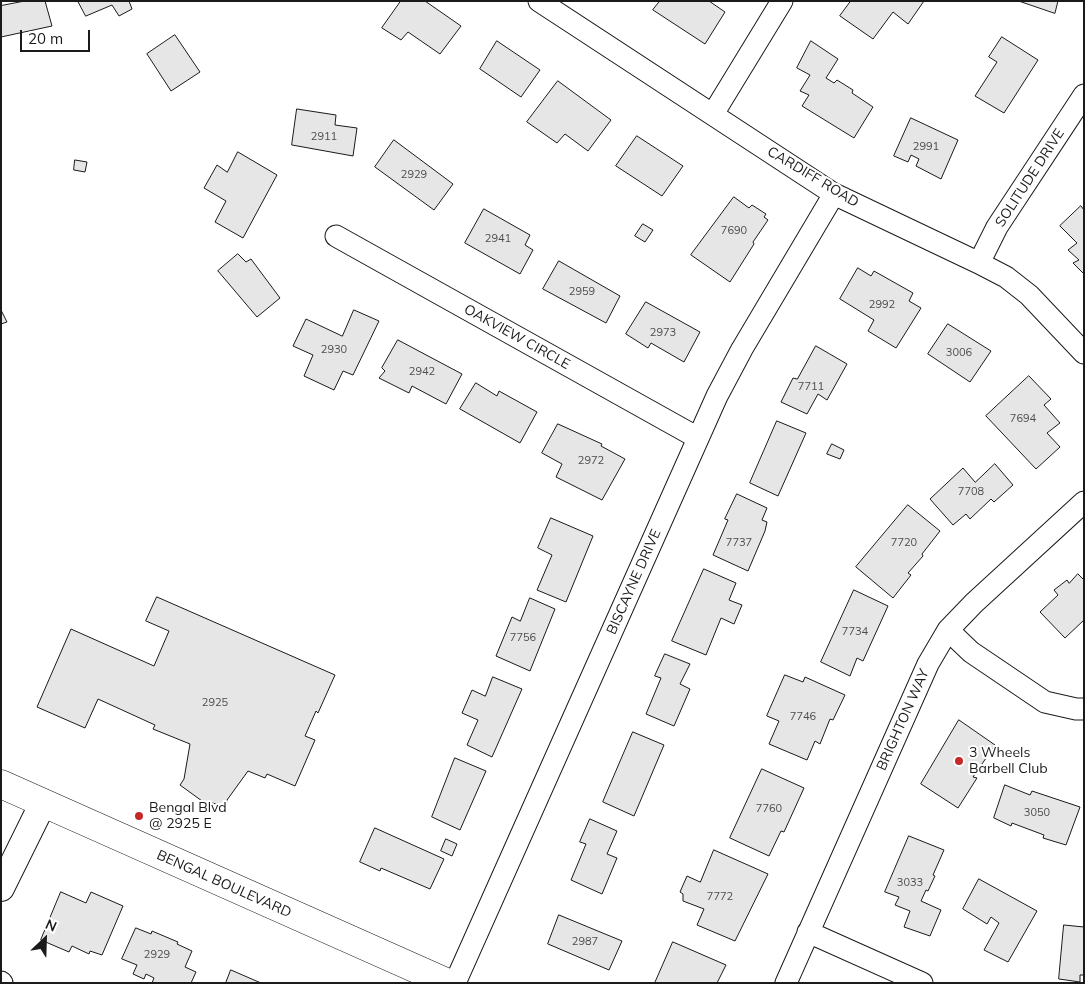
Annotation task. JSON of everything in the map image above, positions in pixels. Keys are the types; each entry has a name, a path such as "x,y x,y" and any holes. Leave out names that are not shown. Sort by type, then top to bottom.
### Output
{"main road":[{"name":"BENGAL BOULEVARD","path":"1,784 448,983"}],"street":[{"name":"CARDIFF ROAD","path":"539,1 834,194 1006,277 1029,295 1084,353"},
{"path":"713,114 782,1"},
{"name":"SOLITUDE DRIVE","path":"979,263 997,227 1084,95"},
{"name":"BISCAYNE DRIVE","path":"455,983 717,396 742,349 834,194"},
{"name":"OAKVIEW CIRCLE","path":"336,236 698,438"},
{"name":"BRIGHTON WAY","path":"786,983 928,664 948,630 974,603 1084,502"},
{"path":"948,630 971,652 1046,702 1084,709"},
{"path":"1,888 43,803"},
{"path":"808,932 922,983"}],"building":[{"path":"25,1 45,1 52,26 1,37 1,6"},
{"path":"78,1 129,1 132,9 119,16 112,5 86,16"},
{"path":"401,1 425,1 461,26 440,54 408,32 401,40 382,28"},
{"path":"660,1 709,1 725,12 705,44 653,10"},
{"path":"851,1 924,1 908,24 893,12 873,39 840,16"},
{"path":"1019,1 1058,1 1055,13"},
{"path":"175,35 200,72 171,91 147,54"},
{"path":"1002,37 1038,60 1004,113 975,96 997,62 989,57"},
{"path":"497,41 540,70 521,97 480,69"},
{"path":"811,41 838,59 826,78 834,83 837,80 853,90 852,93 873,107 854,138 802,106 809,95 800,91 810,75 797,68"},
{"path":"558,81 611,120 588,151 565,134 557,143 527,122"},
{"path":"297,109 336,115 335,125 357,128 353,156 292,145"},
{"path":"911,118 958,140 941,179 916,166 919,159 911,155 908,162 894,156"},
{"path":"637,136 683,166 662,196 616,166"},
{"path":"394,140 453,184 434,210 375,167"},
{"path":"238,152 277,175 243,238 215,222 226,201 204,188 217,165 227,172"},
{"path":"75,160 87,162 85,172 74,170"},
{"path":"734,197 749,208 752,205 766,214 764,217 768,220 730,282 691,255"},
{"path":"1081,206 1084,210 1084,274 1073,263 1079,260 1068,250 1077,243 1060,226"},
{"path":"484,209 530,235 525,245 533,250 520,274 465,243"},
{"path":"643,224 653,230 645,242 635,236"},
{"path":"238,254 246,262 251,259 280,298 257,317 218,271"},
{"path":"559,261 620,296 606,323 543,289"},
{"path":"858,268 871,276 874,271 913,293 909,301 921,308 896,348 868,331 874,320 840,299"},
{"path":"646,302 700,332 684,362 651,343 648,348 626,334"},
{"path":"1,310 7,322 1,324"},
{"path":"354,310 379,321 353,375 343,371 334,390 304,376 313,355 293,346 306,319 342,336"},
{"path":"948,324 991,351 970,382 928,354"},
{"path":"398,340 462,374 446,404 412,386 409,393 379,378 385,371 382,368"},
{"path":"816,346 847,364 827,400 818,394 807,414 781,402 793,378 797,379"},
{"path":"1029,376 1051,399 1044,405 1060,423 1047,433 1060,447 1036,469 986,416"},
{"path":"476,383 497,396 499,391 537,412 520,443 460,409"},
{"path":"777,421 806,433 778,496 750,483"},
{"path":"558,424 602,444 601,446 625,459 602,500 556,477 562,464 542,453"},
{"path":"832,444 844,450 840,459 827,454"},
{"path":"995,464 1013,485 994,502 991,499 970,519 966,514 953,525 930,499 963,468 975,482"},
{"path":"737,494 767,508 762,520 767,522 765,531 748,571 713,555 728,520 725,519"},
{"path":"908,505 940,531 922,554 923,556 908,573 911,575 893,598 856,567"},
{"path":"551,518 593,536 566,602 537,590 552,555 538,548"},
{"path":"704,569 736,583 729,600 742,605 734,624 721,618 706,655 672,641"},
{"path":"1078,574 1084,580 1084,620 1065,638 1040,612 1058,595 1054,590 1067,580 1069,583"},
{"path":"854,590 888,606 863,661 857,658 850,676 821,662"},
{"path":"157,597 335,675 318,713 316,711 305,736 315,740 295,786 267,774 265,778 248,771 227,800 226,806 202,801 180,785 184,779 190,744 153,729 155,725 98,699 85,728 37,707 71,629 154,666 169,631 146,621"},
{"path":"530,598 555,609 530,671 496,656 512,617 520,621"},
{"path":"665,654 690,664 680,684 690,689 674,726 646,714 661,678 655,676"},
{"path":"785,675 803,682 805,677 845,695 833,720 830,719 820,744 815,741 807,760 769,744 779,721 767,716"},
{"path":"493,677 522,689 492,757 467,745 478,720 462,713 472,690 485,696"},
{"name":"3 Wheels Barbell Club","path":"959,720 995,745 973,777 977,778 958,808 921,784"},
{"path":"633,732 664,745 634,816 603,802"},
{"path":"455,758 486,771 460,830 432,817"},
{"path":"762,769 804,788 784,832 781,831 769,856 730,838"},
{"path":"1005,785 1030,795 1032,791 1080,807 1066,845 1043,838 1044,835 1012,823 1011,826 994,818"},
{"path":"590,819 617,831 607,854 617,858 602,894 571,880 586,844 580,842"},
{"path":"375,828 444,859 430,889 381,868 380,871 360,862"},
{"path":"909,836 944,850 933,875 935,876 921,901 941,910 930,936 904,927 910,911 895,905 899,897 885,892"},
{"path":"446,839 457,844 452,856 441,851"},
{"path":"714,850 768,874 735,941 697,925 704,909 683,901 683,894 680,892 687,876 700,882"},
{"path":"979,879 1037,911 1008,962 984,950 999,923 991,917 987,924 963,909"},
{"path":"61,892 86,903 91,892 123,906 102,955 90,951 89,954 72,946 69,952 41,940"},
{"path":"559,915 622,941 609,970 548,944"},
{"path":"1064,925 1084,927 1084,975 1080,975 1080,982 1059,979"},
{"path":"136,928 151,934 152,931 178,942 177,944 192,951 185,967 196,972 191,983 152,983 154,978 146,974 144,979 133,974 137,965 122,959"},
{"path":"673,942 726,965 717,983 655,983"},
{"path":"231,970 261,983 226,983"}],"place":[{"name":"3 Wheels Barbell Club","path":"959,761"},
{"name":"Bengal Blvd @ 2925 E","path":"139,816"}]}
